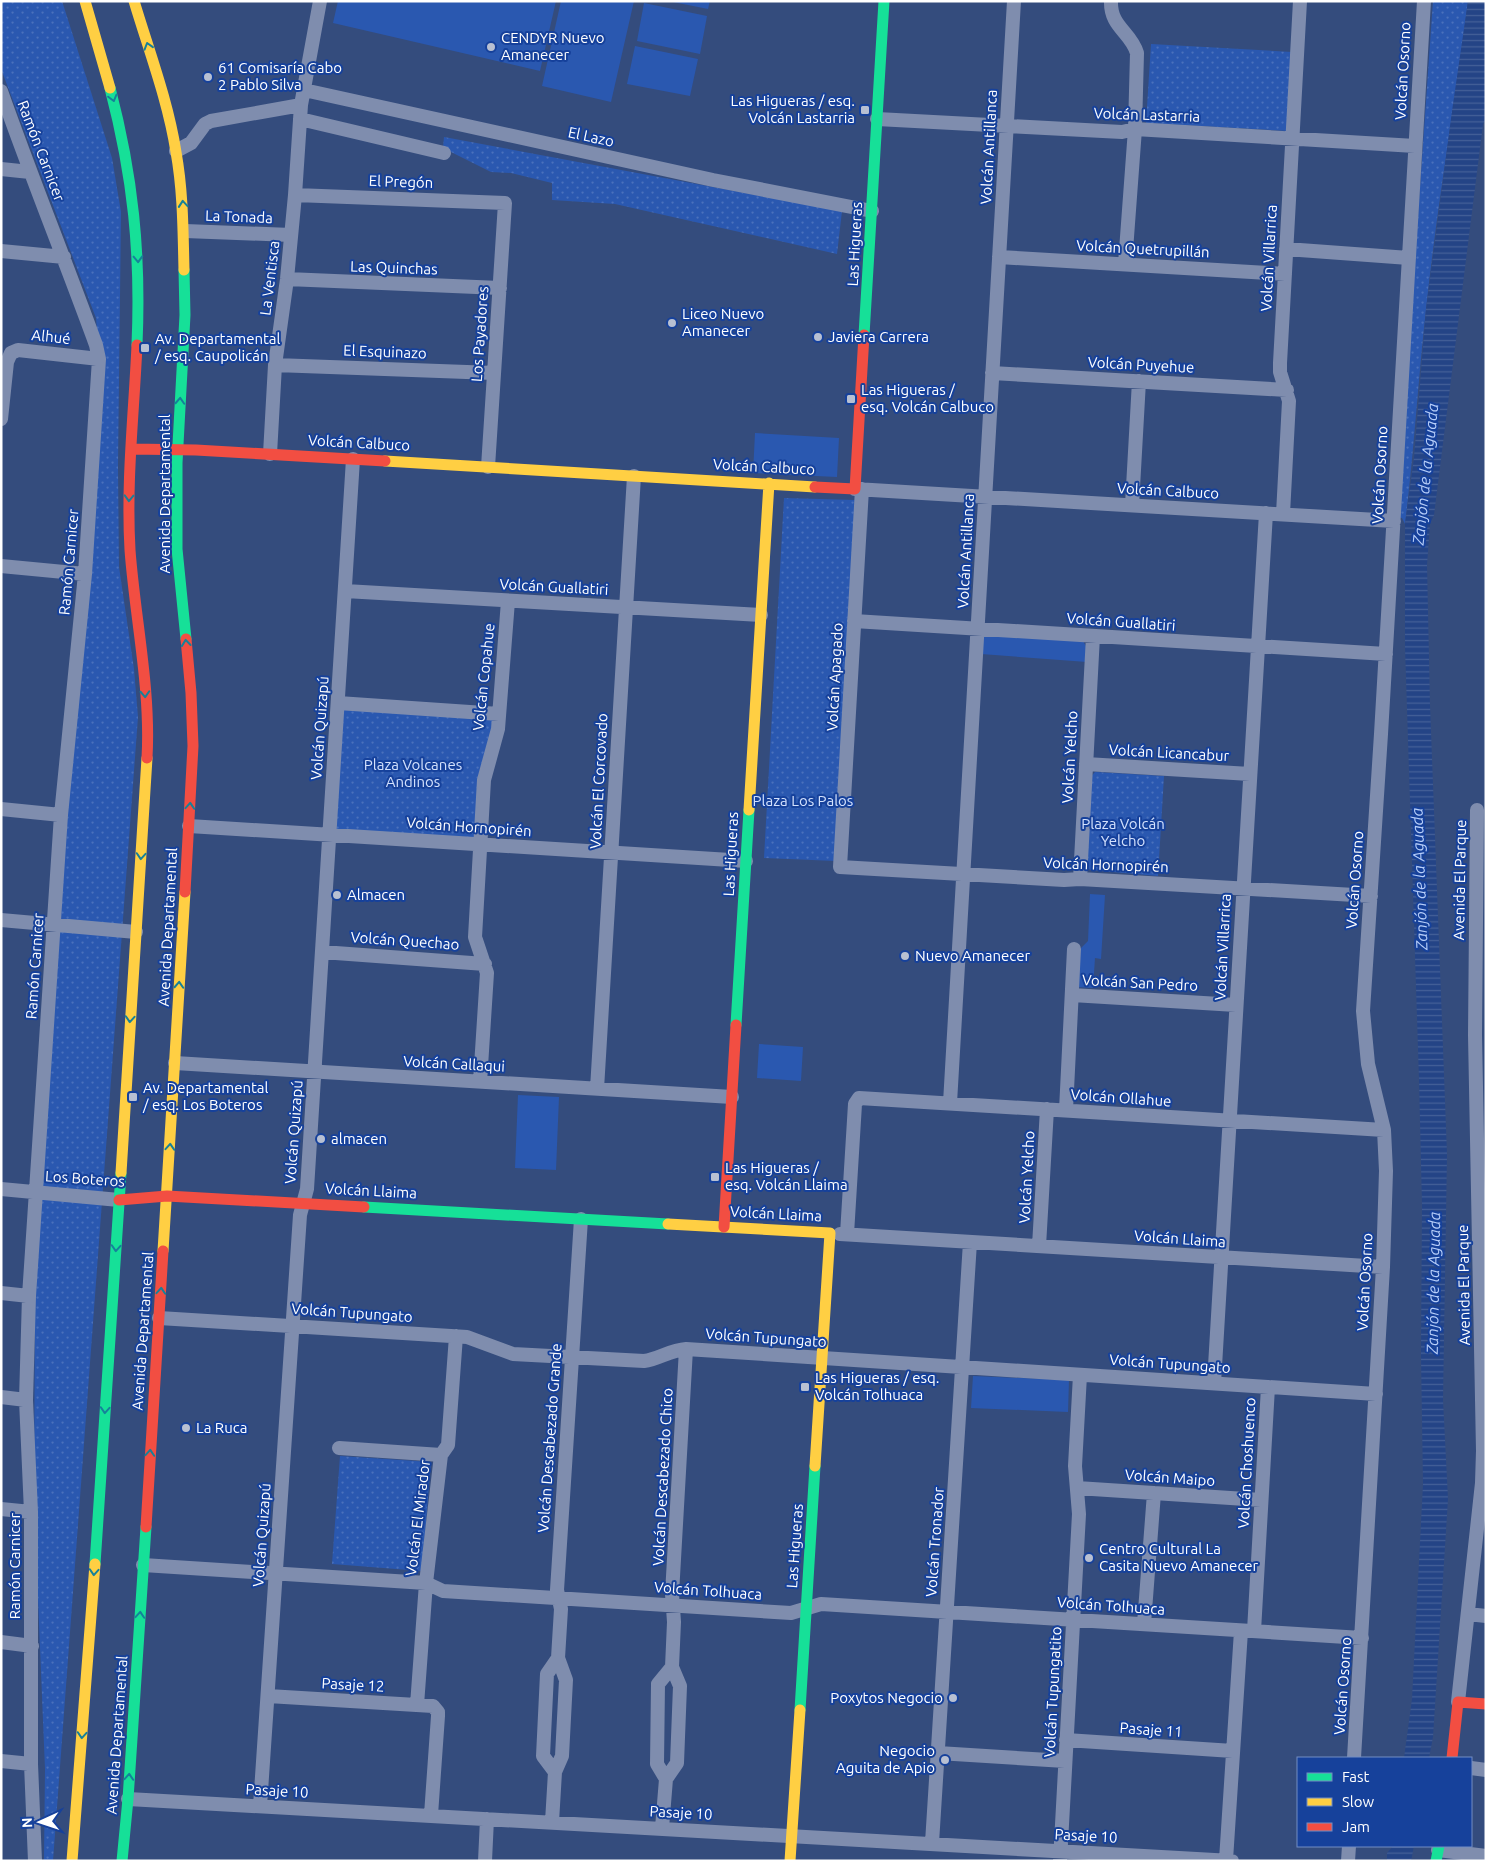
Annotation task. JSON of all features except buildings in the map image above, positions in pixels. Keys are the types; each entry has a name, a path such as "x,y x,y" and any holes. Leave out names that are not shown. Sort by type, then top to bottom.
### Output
{"main road":[{"name":"Avenida Departamental","path":"72,1861 94,1578 146,781 146,726 142,655 132,575 129,514 138,296 136,221 130,179 116,110 85,1"},
{"name":"Avenida Departamental","path":"122,1861 128,1799 167,1196 193,746 191,693 177,549 178,450 186,315 185,231 181,183 168,114 134,1"},
{"name":"Las Higueras","path":"858,489 884,1"},
{"name":"Volcán Calbuco","path":"132,449 270,454 858,489"},
{"name":"Las Higueras","path":"724,1227 769,483"},
{"name":"Los Boteros","path":"119,1200 167,1196"},
{"name":"Volcán Llaima","path":"167,1196 830,1233"},
{"name":"Las Higueras","path":"790,1861 830,1233"},
{"path":"1458,1702 1486,1704"},
{"name":"Avenida El Parque","path":"1452,1757 1458,1702"}],"street":[{"name":"La Ventisca","path":"270,454 275,365 287,279 300,112 320,1"},
{"name":"Volcán Antillanca","path":"950,1103 1014,1"},
{"path":"1111,1 1114,20 1134,44 1137,53 1135,129 1125,264"},
{"name":"Volcán Villarrica","path":"1283,514 1289,406 1287,390 1280,368 1300,1"},
{"name":"Volcán Osorno","path":"1354,1757 1383,1267 1386,1171 1384,1130 1368,1064 1363,1011 1424,1"},
{"name":"El Lazo","path":"304,90 713,180 872,211"},
{"name":"Ramón Carnicer","path":"1,91 96,345 99,359 85,574 61,815 29,1296 26,1400 31,1512 31,1764 35,1861"},
{"path":"176,151 191,143 205,124 211,121 300,112 444,153"},
{"name":"Volcán Lastarria","path":"877,119 1122,132 1135,129 1415,146"},
{"path":"1,169 30,172"},
{"name":"El Pregón","path":"295,195 505,203"},
{"name":"Los Payadores","path":"488,467 505,203"},
{"name":"La Tonada","path":"185,231 291,235"},
{"path":"1286,249 1409,258"},
{"path":"1,251 64,258"},
{"name":"Volcán Quetrupillán","path":"999,257 1285,274"},
{"name":"Las Quinchas","path":"287,279 500,288"},
{"name":"Alhué","path":"6,351 18,350 99,359"},
{"path":"1,419 7,362 6,351"},
{"name":"El Esquinazo","path":"275,365 494,372"},
{"name":"Volcán Puyehue","path":"992,373 1287,390"},
{"path":"1132,505 1139,381"},
{"name":"Volcán Quizapú","path":"260,1806 300,1215 307,1189 353,459"},
{"name":"Volcán El Corcovado","path":"597,1089 634,476"},
{"name":"Volcán Calbuco","path":"858,489 1394,521"},
{"name":"Volcán Apagado","path":"840,867 854,621 858,489"},
{"name":"Volcán Villarrica","path":"1214,1383 1266,513"},
{"path":"1,566 85,574"},
{"name":"Volcán Guallatiri","path":"345,591 761,615"},
{"name":"Volcán Copahue","path":"480,1082 487,973 475,937 484,780 498,729 508,601"},
{"name":"Volcán Guallatiri","path":"854,621 1386,654"},
{"name":"Volcán Yelcho","path":"1080,879 1093,636"},
{"path":"338,703 499,714"},
{"name":"Volcán Licancabur","path":"1086,764 1250,774"},
{"path":"1,809 61,815"},
{"name":"Avenida El Parque","path":"1458,1702 1468,1614 1481,1534 1484,1451 1477,810"},
{"name":"Volcán Hornopirén","path":"189,826 746,861"},
{"name":"Volcán Hornopirén","path":"840,867 1371,896"},
{"path":"1,920 136,932"},
{"path":"1066,1110 1074,950"},
{"name":"Volcán Quechao","path":"322,952 485,964"},
{"name":"Volcán San Pedro","path":"1072,995 1236,1005"},
{"name":"Volcán Callaqui","path":"175,1063 732,1097"},
{"name":"Volcán Ollahue","path":"847,1234 855,1104 857,1099 861,1098 1384,1130"},
{"name":"Volcán Yelcho","path":"1039,1246 1047,1109"},
{"name":"Los Boteros","path":"1,1189 119,1200"},
{"name":"Volcán Descabezado Grande","path":"552,1822 555,1772 562,1756 566,1680 558,1658 561,1609 557,1590 581,1219"},
{"name":"Volcán Llaima","path":"830,1233 1383,1267"},
{"name":"Volcán Tronador","path":"932,1843 970,1242"},
{"path":"1,1293 29,1296"},
{"name":"Volcán Tupungato","path":"159,1318 456,1336 477,1340 495,1349 513,1354 572,1358 644,1361 657,1358 672,1351 686,1349 1376,1394"},
{"name":"Volcán El Mirador","path":"417,1705 426,1583 441,1455 448,1445 456,1336"},
{"name":"Volcán Descabezado Chico","path":"662,1828 666,1779 677,1763 680,1686 672,1667 674,1622 672,1594 686,1349"},
{"name":"Volcán Tupungatito","path":"1060,1856 1079,1514 1075,1466 1080,1375"},
{"name":"Volcán Choshuenco","path":"1226,1860 1233,1751 1261,1500 1268,1387"},
{"path":"1,1398 26,1400"},
{"path":"339,1448 441,1455"},
{"name":"Volcán Maipo","path":"1077,1488 1261,1500"},
{"path":"1144,1624 1154,1493"},
{"path":"1,1509 31,1512"},
{"name":"Volcán Tolhuaca","path":"143,1565 426,1583 443,1591 673,1605 791,1612 821,1604 1362,1638"},
{"path":"1468,1614 1486,1616"},
{"path":"1,1642 32,1646"},
{"name":"Volcán Descabezado Grande","path":"555,1772 542,1756 546,1674 558,1658"},
{"name":"Volcán Descabezado Chico","path":"666,1779 657,1764 658,1684 672,1667"},
{"name":"Pasaje 12","path":"268,1696 433,1706 438,1716 432,1816"},
{"name":"Pasaje 11","path":"1066,1740 1233,1751"},
{"path":"938,1753 1065,1761"},
{"path":"1,1761 31,1764"},
{"path":"1472,1768 1486,1770"},
{"name":"Pasaje 10","path":"128,1799 932,1843 1060,1856 1232,1861"},
{"path":"485,1861 487,1819"},
{"path":"1348,1861 1349,1847"},
{"path":"1438,1852 1486,1856"}],"green space":[{"path":"1,1 62,1 112,158 121,212 118,467 119,567 134,669 138,717 53,1861 44,1861 45,1769 34,1502 35,1289 67,807 103,403 96,318 1,69"},
{"name":"CENDYR Nuevo Amanecer","path":"338,1 556,1 540,71 333,23"},
{"path":"561,1 634,1 611,102 542,86"},
{"path":"668,1 710,1 708,9"},
{"path":"1433,1 1468,1 1430,270 1405,524 1402,518 1397,517"},
{"path":"644,3 707,16 700,54 637,41"},
{"path":"1151,44 1292,52 1288,131 1146,123"},
{"path":"635,46 698,59 690,96 627,84"},
{"path":"444,137 842,211 837,254 615,204 552,200 552,183 511,173 491,172 443,148"},
{"path":"755,433 839,438 837,477 753,473"},
{"name":"Plaza Los Palos","path":"784,498 855,500 836,861 764,858"},
{"path":"986,634 1083,641 1087,648 1087,662 981,654 983,636"},
{"name":"Plaza Volcanes Andinos","path":"341,709 494,717 475,839 333,830"},
{"name":"Plaza Volcán Yelcho","path":"1095,772 1164,776 1158,876 1090,870 1083,862 1089,779"},
{"path":"1090,894 1105,895 1101,959 1095,958 1093,988 1077,987 1078,951 1088,941"},
{"path":"759,1044 803,1047 801,1081 757,1078"},
{"path":"518,1095 559,1097 556,1170 515,1168"},
{"path":"973,1376 1069,1380 1068,1412 971,1408"},
{"path":"340,1456 431,1462 422,1571 332,1564"}],"water":[{"name":"Zanjón de la Aguada","path":"1468,1 1486,1 1486,119 1483,124 1434,515 1430,524 1427,565 1430,705 1447,1154 1443,1400 1448,1499 1433,1737 1429,1757 1404,1757 1412,1699 1423,1484 1421,1355 1422,1205 1405,647 1405,524 1414,458 1426,309"},
{"path":"1392,1847 1414,1847 1411,1861 1387,1861 1387,1853"}],"traffic: fast":[{"path":"864,335 884,1"},
{"path":"110,88 124,152 134,215 138,278 137,345"},
{"path":"184,270 185,315 177,463 177,549 186,639"},
{"path":"736,1025 749,810"},
{"path":"95,1564 121,1173"},
{"path":"364,1207 668,1224"},
{"path":"800,1710 815,1466"},
{"path":"122,1861 128,1799 146,1527"},
{"path":"1436,1861 1439,1847"}],"traffic: slow":[{"path":"85,1 110,88"},
{"path":"134,1 173,133 181,196 184,270"},
{"path":"385,461 815,487"},
{"path":"749,810 769,483"},
{"path":"121,1173 147,758"},
{"path":"163,1251 185,892"},
{"path":"668,1224 830,1233 815,1466"},
{"path":"72,1861 95,1564"},
{"path":"790,1861 800,1710"}],"traffic: jam":[{"path":"815,487 855,489 864,335"},
{"path":"137,345 129,524 132,576 145,680 148,732 147,758"},
{"path":"132,449 196,450 385,461"},
{"path":"185,892 193,746 186,639"},
{"path":"724,1227 736,1025"},
{"path":"119,1200 167,1196 364,1207"},
{"path":"146,1527 163,1251"},
{"path":"1452,1757 1458,1702 1486,1704"}],"place":[{"name":"CENDYR Nuevo Amanecer","path":"491,47"},
{"name":"61 Comisaría Cabo 2 Pablo Silva","path":"208,77"},
{"name":"Las Higueras / esq. Volcán Lastarria","path":"865,110"},
{"name":"Liceo Nuevo Amanecer","path":"672,323"},
{"name":"Javiera Carrera","path":"818,337"},
{"name":"Av. Departamental / esq. Caupolicán","path":"145,348"},
{"name":"Las Higueras / esq. Volcán Calbuco","path":"851,399"},
{"name":"Almacen","path":"337,895"},
{"name":"Nuevo Amanecer","path":"905,956"},
{"name":"Av. Departamental / esq. Los Boteros","path":"133,1097"},
{"name":"almacen","path":"321,1139"},
{"name":"Las Higueras / esq. Volcán Llaima","path":"715,1177"},
{"name":"Las Higueras / esq. Volcán Tolhuaca","path":"805,1387"},
{"name":"La Ruca","path":"186,1428"},
{"name":"Centro Cultural La Casita Nuevo Amanecer","path":"1089,1558"},
{"name":"Poxytos Negocio","path":"953,1698"},
{"name":"Negocio Aguita de Apio","path":"945,1760"}]}
